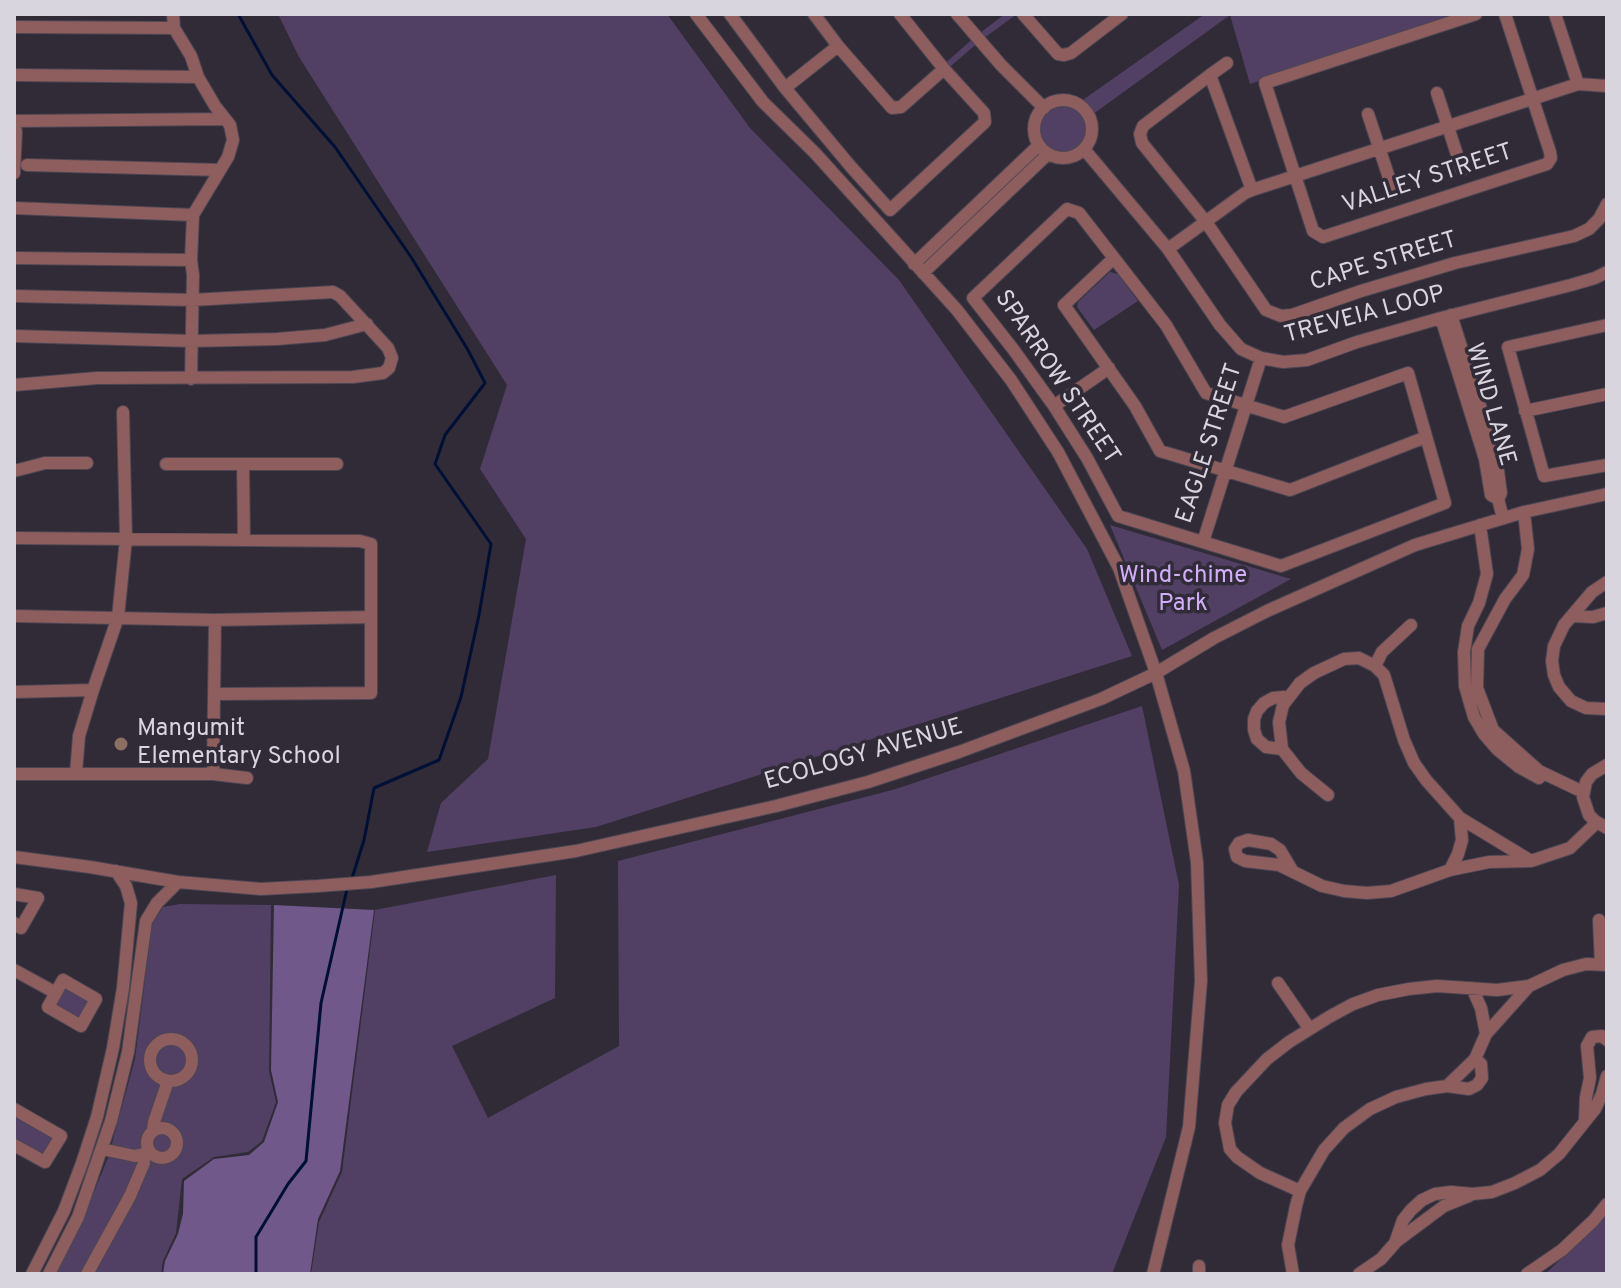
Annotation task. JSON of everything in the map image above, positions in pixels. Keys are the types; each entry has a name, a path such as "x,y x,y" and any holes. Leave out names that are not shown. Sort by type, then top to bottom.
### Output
{"street":[{"path":"696,14 763,102 815,153 957,310 1011,380 1058,452 1119,568 1156,673 1184,771 1197,862 1201,981 1189,1127 1153,1274"},
{"path":"730,14 785,88 890,210 985,122 984,113 900,14"},
{"path":"814,14 892,108 901,107 944,69"},
{"path":"957,14 1044,108"},
{"path":"1023,14 1058,54 1064,55 1071,53 1122,14"},
{"path":"1295,176 1265,83 1476,14"},
{"path":"1505,14 1532,99"},
{"path":"1555,14 1578,84"},
{"path":"14,27 173,21 198,77 230,125 233,140 228,157 193,215 191,379"},
{"path":"785,88 838,46"},
{"path":"1227,63 1210,75 1252,190"},
{"path":"14,75 198,77"},
{"name":"CAPE STREET","path":"1210,75 1143,126 1140,134 1142,143 1206,222 1266,310 1274,314 1292,315 1455,263 1574,236 1589,229 1607,204"},
{"path":"1168,249 1252,190 1578,84 1607,86"},
{"path":"1437,93 1462,170"},
{"name":"VALLEY STREET","path":"1295,176 1313,231 1323,237 1547,164 1551,158 1550,152 1532,99"},
{"path":"1060,101 1069,101 1084,110 1091,125 1091,134 1084,149 1066,158 1043,150 1036,139 1034,126 1039,113 1060,101"},
{"path":"1368,114 1394,193"},
{"path":"14,173 14,121 225,119"},
{"name":"TREVEIA LOOP","path":"1084,149 1168,249 1220,325 1241,349 1261,358 1283,362 1307,360 1357,342 1571,285 1607,272"},
{"path":"918,268 1043,150"},
{"path":"27,165 220,170"},
{"path":"14,208 193,215"},
{"name":"SPARROW STREET","path":"1067,209 1079,213 1114,258 1166,325 1206,393 1284,417 1408,373 1445,503 1281,566 1118,516 1054,406 973,298 1067,209"},
{"path":"14,258 191,260"},
{"path":"1114,258 1064,305 1135,406 1160,451 1290,490 1426,437"},
{"path":"14,296 192,300 333,292 367,324 388,348 392,358 389,368 383,373 353,377 97,378 14,385"},
{"name":"WIND LANE","path":"1446,317 1496,456 1501,493 1498,499 1503,518"},
{"path":"14,336 192,341 277,339 325,335 367,324"},
{"path":"1607,325 1508,347 1544,476 1607,465"},
{"name":"EAGLE STREET","path":"1203,542 1261,358"},
{"path":"1054,406 1109,368"},
{"path":"1525,411 1607,394"},
{"path":"76,773 79,736 118,617 126,539 123,412"},
{"path":"14,471 45,463 87,463"},
{"path":"166,464 337,464"},
{"path":"243,464 244,540"},
{"name":"ECOLOGY AVENUE","path":"14,857 178,882 261,889 318,886 371,882 576,851 776,806 868,782 1101,699 1156,673 1267,611 1415,545 1524,512 1607,494"},
{"path":"1524,512 1528,549 1523,575 1505,599 1478,649 1477,688 1493,730 1539,771 1583,795"},
{"path":"1480,525 1487,574 1479,603 1468,626 1464,660 1465,686 1474,717 1497,749 1519,767 1540,779 1583,795"},
{"path":"14,538 360,541 371,544 371,693 214,694"},
{"path":"1607,582 1592,592 1564,625 1554,646 1552,661 1559,687 1571,701 1586,708 1607,709"},
{"path":"1573,616 1593,617 1607,613"},
{"path":"14,616 215,620 371,617"},
{"path":"213,774 215,620"},
{"path":"1375,666 1382,652 1411,625"},
{"path":"1328,795 1301,773 1282,749 1279,722 1286,699 1300,683 1344,659 1359,658 1384,675 1404,740 1426,780 1460,818 1531,861"},
{"path":"14,692 93,690"},
{"path":"1282,749 1266,747 1257,739 1254,719 1264,703 1273,698 1286,699"},
{"path":"1601,824 1589,815 1583,795 1592,774 1607,765"},
{"path":"14,774 213,774 247,778"},
{"path":"1450,870 1462,840 1460,818"},
{"path":"1292,870 1322,886 1367,893 1391,891 1450,870 1489,862 1531,861 1570,848 1592,827 1601,824"},
{"path":"49,1274 78,1217 111,1121 128,1052 127,948 131,903 126,886 116,871"},
{"path":"32,1274 64,1211 97,1117 142,948 146,921 157,903 178,882"},
{"path":"14,894 38,898 21,928 15,925"},
{"path":"1300,1191 1253,1169 1230,1149 1225,1123 1228,1105 1267,1059 1309,1028 1353,1004 1378,995 1437,986 1497,990 1529,986 1563,970 1586,964 1604,964 1599,920"},
{"path":"127,948 142,948"},
{"path":"14,970 56,993"},
{"path":"1278,983 1309,1028"},
{"path":"1447,1086 1475,1059 1486,1034 1529,986"},
{"path":"1472,988 1481,1008 1486,1034"},
{"path":"1585,1119 1590,1078 1587,1046 1592,1037 1602,1036 1607,1040"},
{"path":"168,1038 181,1040 190,1050 192,1063 181,1079 168,1081 153,1072 150,1055 156,1044 168,1038"},
{"path":"113,1048 150,1055"},
{"path":"1293,1274 1288,1245 1300,1191 1324,1150 1344,1128 1370,1109 1396,1097 1426,1089 1447,1086 1469,1089 1477,1085 1482,1078 1481,1064 1475,1059"},
{"path":"1359,1274 1444,1206 1473,1194 1492,1192 1540,1170 1559,1154 1595,1109 1607,1076"},
{"path":"87,1274 130,1196 144,1163 147,1140 153,1131 168,1081"},
{"path":"14,1109 61,1136 45,1162 14,1145"},
{"path":"102,1149 127,1155 147,1153 156,1157 171,1156 177,1148 177,1138 171,1131 162,1128 153,1131"},
{"path":"1527,1274 1562,1250 1607,1204"}],"green space":[{"path":"278,14 667,14 750,128 899,280 1087,549 1132,656 596,827 427,852 441,803 488,759 526,539 480,469 507,385 299,57"},
{"path":"1005,14 1017,14 945,71 942,66"},
{"path":"1205,14 1462,14 1250,84 1230,15 1089,117 1077,104"},
{"path":"1063,106 1080,113 1087,130 1080,147 1063,154 1046,147 1039,130 1046,113"},
{"path":"1110,272 1118,274 1138,301 1094,330 1077,307 1078,302"},
{"name":"Wind-chime Park","path":"1110,525 1291,579 1162,650"},
{"path":"1142,706 1179,885 1166,1137 1112,1274 311,1274 319,1222 342,1172 375,910 556,875 555,998 452,1046 488,1118 619,1046 618,861 896,789"},
{"path":"180,904 271,905 269,1071 276,1102 262,1141 248,1152 214,1157 182,1179 176,1233 163,1261 161,1274 54,1274 78,1230 108,1158 135,1059 152,924 163,907"},
{"path":"64,985 92,1000 80,1020 53,1005"},
{"path":"14,1114 56,1136 45,1156 14,1140"},
{"path":"1607,1216 1607,1271 1602,1274 1546,1273"}],"shaded area":[{"path":"274,905 374,910 340,1171 318,1219 310,1274 163,1274 183,1214 184,1181 214,1159 249,1155 264,1142 278,1102 271,1070"}],"waterway":[{"path":"238,14 272,75 335,147 411,257 485,383 445,435 435,464 491,544 461,697 439,760 374,788 364,840 352,878"},
{"path":"256,1274 256,1237 306,1161 321,1003 347,889"}],"place":[{"name":"Mangumit Elementary School","path":"121,744"}]}
